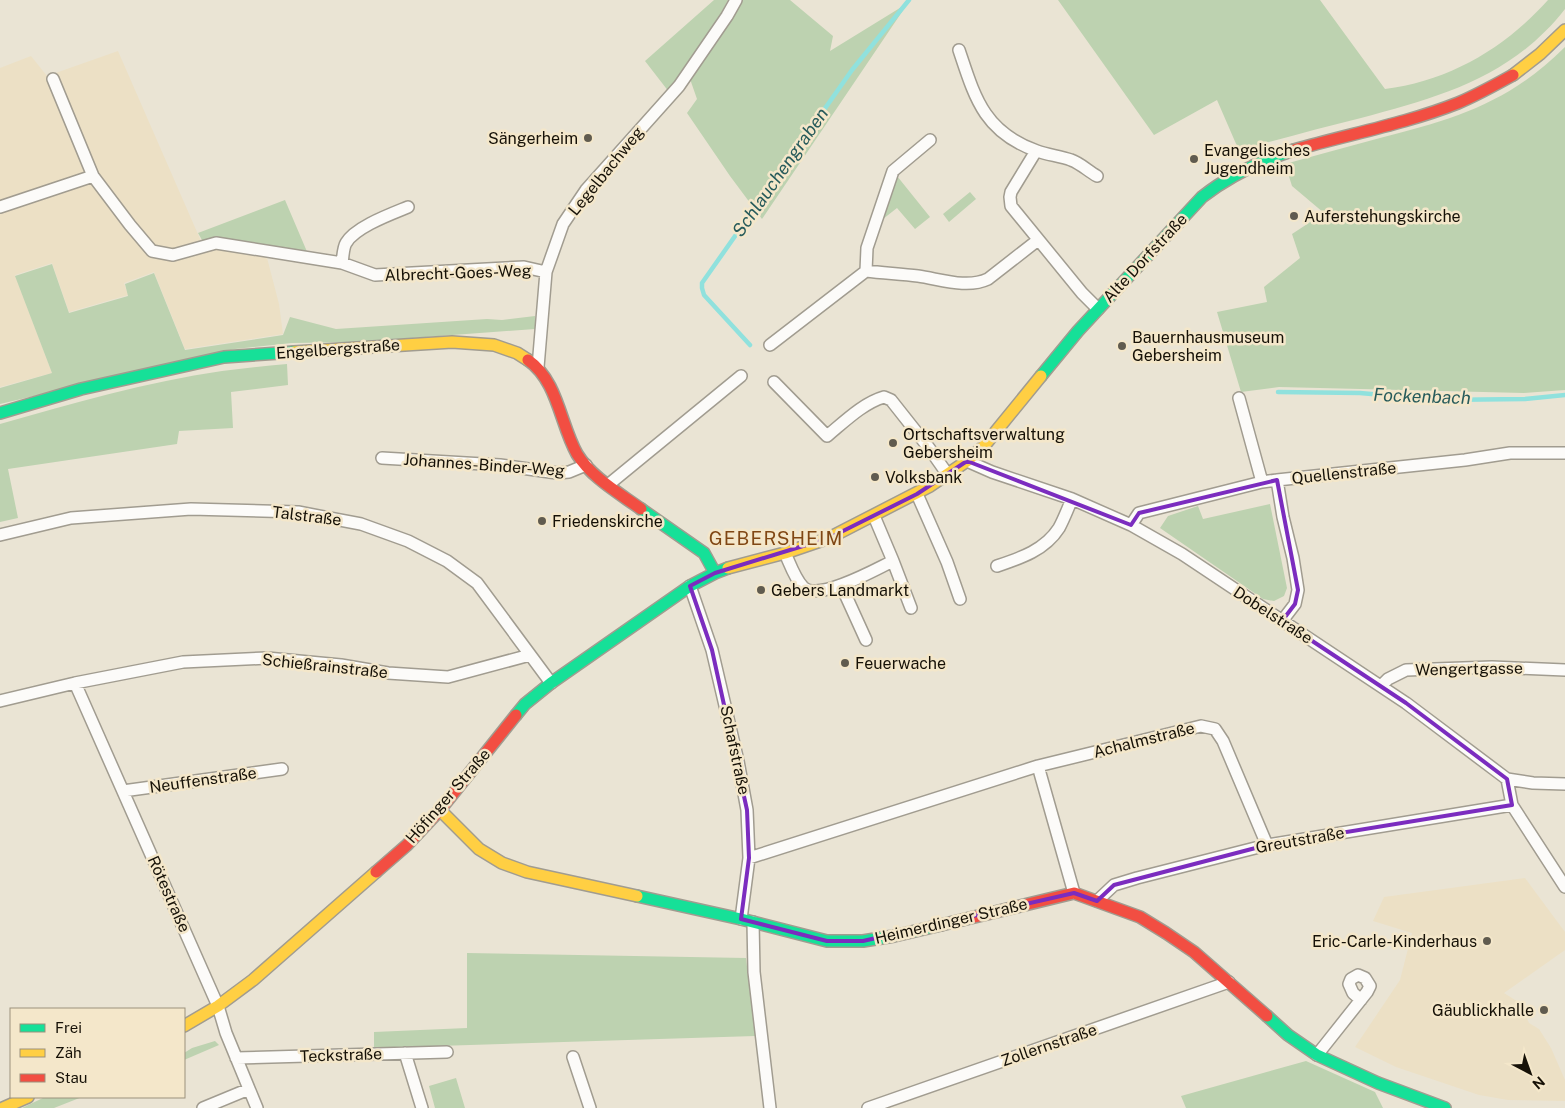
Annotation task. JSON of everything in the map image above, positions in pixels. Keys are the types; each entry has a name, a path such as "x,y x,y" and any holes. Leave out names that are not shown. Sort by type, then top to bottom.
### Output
{"street":[{"name":"Legelbachweg","path":"538,367 546,272 563,224 586,190 679,86 736,0"},
{"name":"Alte Dorfstraße","path":"715,573 829,538 917,494 967,461 984,446 1098,309 1202,196 1230,176 1267,158 1451,107 1492,88 1529,64 1565,30"},
{"path":"959,50 974,95 984,113 999,129 1036,151 1072,160 1097,176"},
{"name":"Albrecht-Goes-Weg","path":"53,79 93,176 152,251 173,255 216,244 342,263 375,275 524,267 546,272"},
{"path":"866,271 867,248 893,171 930,140"},
{"path":"1036,151 1011,192 1010,197 1013,210 1082,293 1098,309"},
{"path":"0,207 93,176"},
{"path":"342,263 345,244 354,234 408,207"},
{"path":"770,345 866,271 976,283 988,279 1038,240"},
{"name":"Engelbergstraße","path":"0,413 81,390 224,357 452,342 494,345 517,353 538,367 555,397 577,452 586,465 608,485 704,553 715,573"},
{"path":"608,485 741,376"},
{"path":"774,382 827,436 878,399 884,397 890,400 924,441 948,475"},
{"path":"1240,398 1262,482"},
{"name":"Quellenstraße","path":"1131,525 1139,513 1262,482 1465,460 1510,453 1565,453"},
{"name":"Johannes-Binder-Weg","path":"382,458 500,465 556,473 569,472 586,465"},
{"name":"Dobelstraße","path":"967,461 992,472 1072,499 1131,525 1182,554 1406,703 1506,779 1533,783 1565,784"},
{"path":"1277,480 1298,590 1295,604 1282,621"},
{"path":"917,494 947,562 960,599"},
{"path":"997,566 1032,553 1049,540 1059,527 1072,499"},
{"name":"Talstraße","path":"0,535 71,518 191,509 298,512 360,524 408,540 447,561 477,583 551,683"},
{"path":"874,516 911,608"},
{"path":"785,553 792,570 804,588 811,591 826,591 893,561"},
{"name":"Höfinger Straße","path":"185,1025 218,1006 252,980 407,845 440,810 525,704 551,683 690,586 715,573"},
{"path":"841,585 866,640"},
{"name":"Schafstraße","path":"690,586 712,650 740,770 747,810 749,858 741,919"},
{"name":"Schießrainstraße","path":"0,701 75,683 183,662 267,658 341,665 388,673 448,677 530,655"},
{"name":"Wengertgasse","path":"1381,686 1388,679 1406,670 1564,667"},
{"name":"Rötestraße","path":"75,683 218,1006 226,1032 257,1108"},
{"name":"Achalmstraße","path":"749,858 1038,766 1201,726 1215,729 1223,740 1266,845"},
{"path":"1038,766 1074,892 1140,917 1166,933 1194,952 1230,982 1288,1035 1318,1055 1378,1083 1445,1108"},
{"name":"Neuffenstraße","path":"123,791 282,769"},
{"path":"1506,779 1512,805 1565,887"},
{"name":"Greutstraße","path":"1096,901 1114,885 1266,845 1512,805"},
{"name":"Heimerdinger Straße","path":"440,810 479,849 502,863 528,872 741,919 827,941 863,942 894,936 1074,892"},
{"path":"753,922 754,972 760,1039 770,1108"},
{"name":"Zollernstraße","path":"868,1108 1230,982"},
{"path":"1318,1055 1361,1000"},
{"name":"Teckstraße","path":"236,1058 447,1052"},
{"path":"405,1053 422,1108"},
{"path":"573,1057 590,1108"},
{"path":"203,1108 249,1089"},
{"path":"3,1108 26,1098"}],"highlighted area":[{"path":"967,461 1131,525 1139,513 1277,480 1298,590 1295,604 1282,621 1406,703 1507,779 1512,805 1267,845 1114,885 1097,901 1074,893 863,941 827,941 741,919 749,858 747,810 712,650 690,586 715,573 829,538 917,494"}],"shaded area":[{"path":"118,51 204,248 266,254 279,304 283,334 185,349 154,272 124,283 128,295 69,312 52,263 15,275 52,373 0,387 0,68 31,56 47,76"},
{"path":"1525,878 1565,932 1565,950 1504,993 1520,1003 1529,1023 1539,1029 1551,1048 1565,1080 1565,1101 1508,1100 1479,1095 1396,1067 1355,1047 1400,980 1412,933 1373,921 1384,897"}],"green space":[{"path":"714,0 728,0 712,31 669,92 645,61"},
{"path":"742,0 790,0 833,36 830,51 908,3 762,219 687,113 697,99 690,79 718,41"},
{"path":"1058,0 1320,0 1385,89 1409,85 1431,78 1453,70 1474,59 1513,33 1548,0 1565,0 1565,9 1522,52 1498,68 1473,81 1419,102 1262,144 1240,153 1217,100 1154,135"},
{"path":"1565,47 1565,390 1524,393 1279,387 1241,392 1217,312 1267,302 1264,287 1300,258 1292,234 1324,213 1292,186 1285,164 1457,116 1502,95 1523,82"},
{"path":"893,171 930,217 915,229 897,208 883,219 877,216"},
{"path":"970,192 976,199 949,222 943,214"},
{"path":"285,200 308,254 216,240 202,240 198,233"},
{"path":"52,264 69,313 128,296 125,284 154,273 185,350 283,335 290,317 336,329 487,319 502,320 535,316 535,329 358,342 292,343 235,349 0,404 0,388 52,373 15,276"},
{"path":"287,364 288,385 231,392 233,428 179,431 177,444 8,469 18,518 0,522 0,424 166,381 222,371"},
{"path":"1270,504 1287,588 1284,596 1274,601 1263,599 1160,528 1168,516 1198,506 1203,519"},
{"path":"467,953 746,958 755,1036 374,1048 374,1032 467,1028"},
{"path":"215,1041 219,1045 185,1060 185,1052 192,1048"},
{"path":"1306,1061 1375,1092 1383,1108 1186,1108 1181,1096"},
{"path":"456,1078 465,1108 435,1108 429,1086"},
{"path":"43,1098 79,1098 54,1108 22,1108"}],"waterway":[{"name":"Schlauchengraben","path":"750,345 704,295 702,283 852,70 909,0"},
{"name":"Fockenbach","path":"1278,392 1360,393 1439,400 1525,399 1565,395"}],"traffic: fast":[{"path":"1041,376 1078,331 1202,197 1246,169 1294,150"},
{"path":"0,413 81,389 224,357 294,352"},
{"path":"641,509 704,553 715,573"},
{"path":"516,715 525,704 551,683 690,586 728,568"},
{"path":"637,896 741,919 827,941 863,941 941,925"},
{"path":"1267,1016 1288,1035 1317,1055 1378,1083 1445,1108"}],"traffic: slow":[{"path":"1513,75 1540,54 1565,30"},
{"path":"294,352 452,342 494,345 517,353 528,360"},
{"path":"728,568 785,553 829,538 930,486 967,461 984,446 1041,376"},
{"path":"440,810 479,849 502,863 527,872 637,896"},
{"path":"185,1025 218,1006 253,980 376,872"},
{"path":"3,1108 26,1098"}],"traffic: jam":[{"path":"1294,150 1397,123 1438,110 1472,97 1513,75"},
{"path":"528,360 546,379 571,442 583,462 606,484 641,509"},
{"path":"376,872 407,845 440,810 516,715"},
{"path":"941,925 1074,893 1140,917 1166,933 1194,952 1267,1016"}],"place":[{"name":"Sängerheim","path":"588,138"},
{"name":"Evangelisches Jugendheim","path":"1194,159"},
{"name":"Auferstehungskirche","path":"1294,216"},
{"name":"Bauernhausmuseum Gebersheim","path":"1122,346"},
{"name":"Ortschaftsverwaltung Gebersheim","path":"893,443"},
{"name":"Volksbank","path":"875,477"},
{"name":"Friedenskirche","path":"542,521"},
{"name":"Gebers Landmarkt","path":"761,590"},
{"name":"Feuerwache","path":"845,663"},
{"name":"Eric-Carle-Kinderhaus","path":"1487,941"},
{"name":"Gäublickhalle","path":"1544,1010"}],"district":[{"name":"GEBERSHEIM","path":"776,538"}]}
